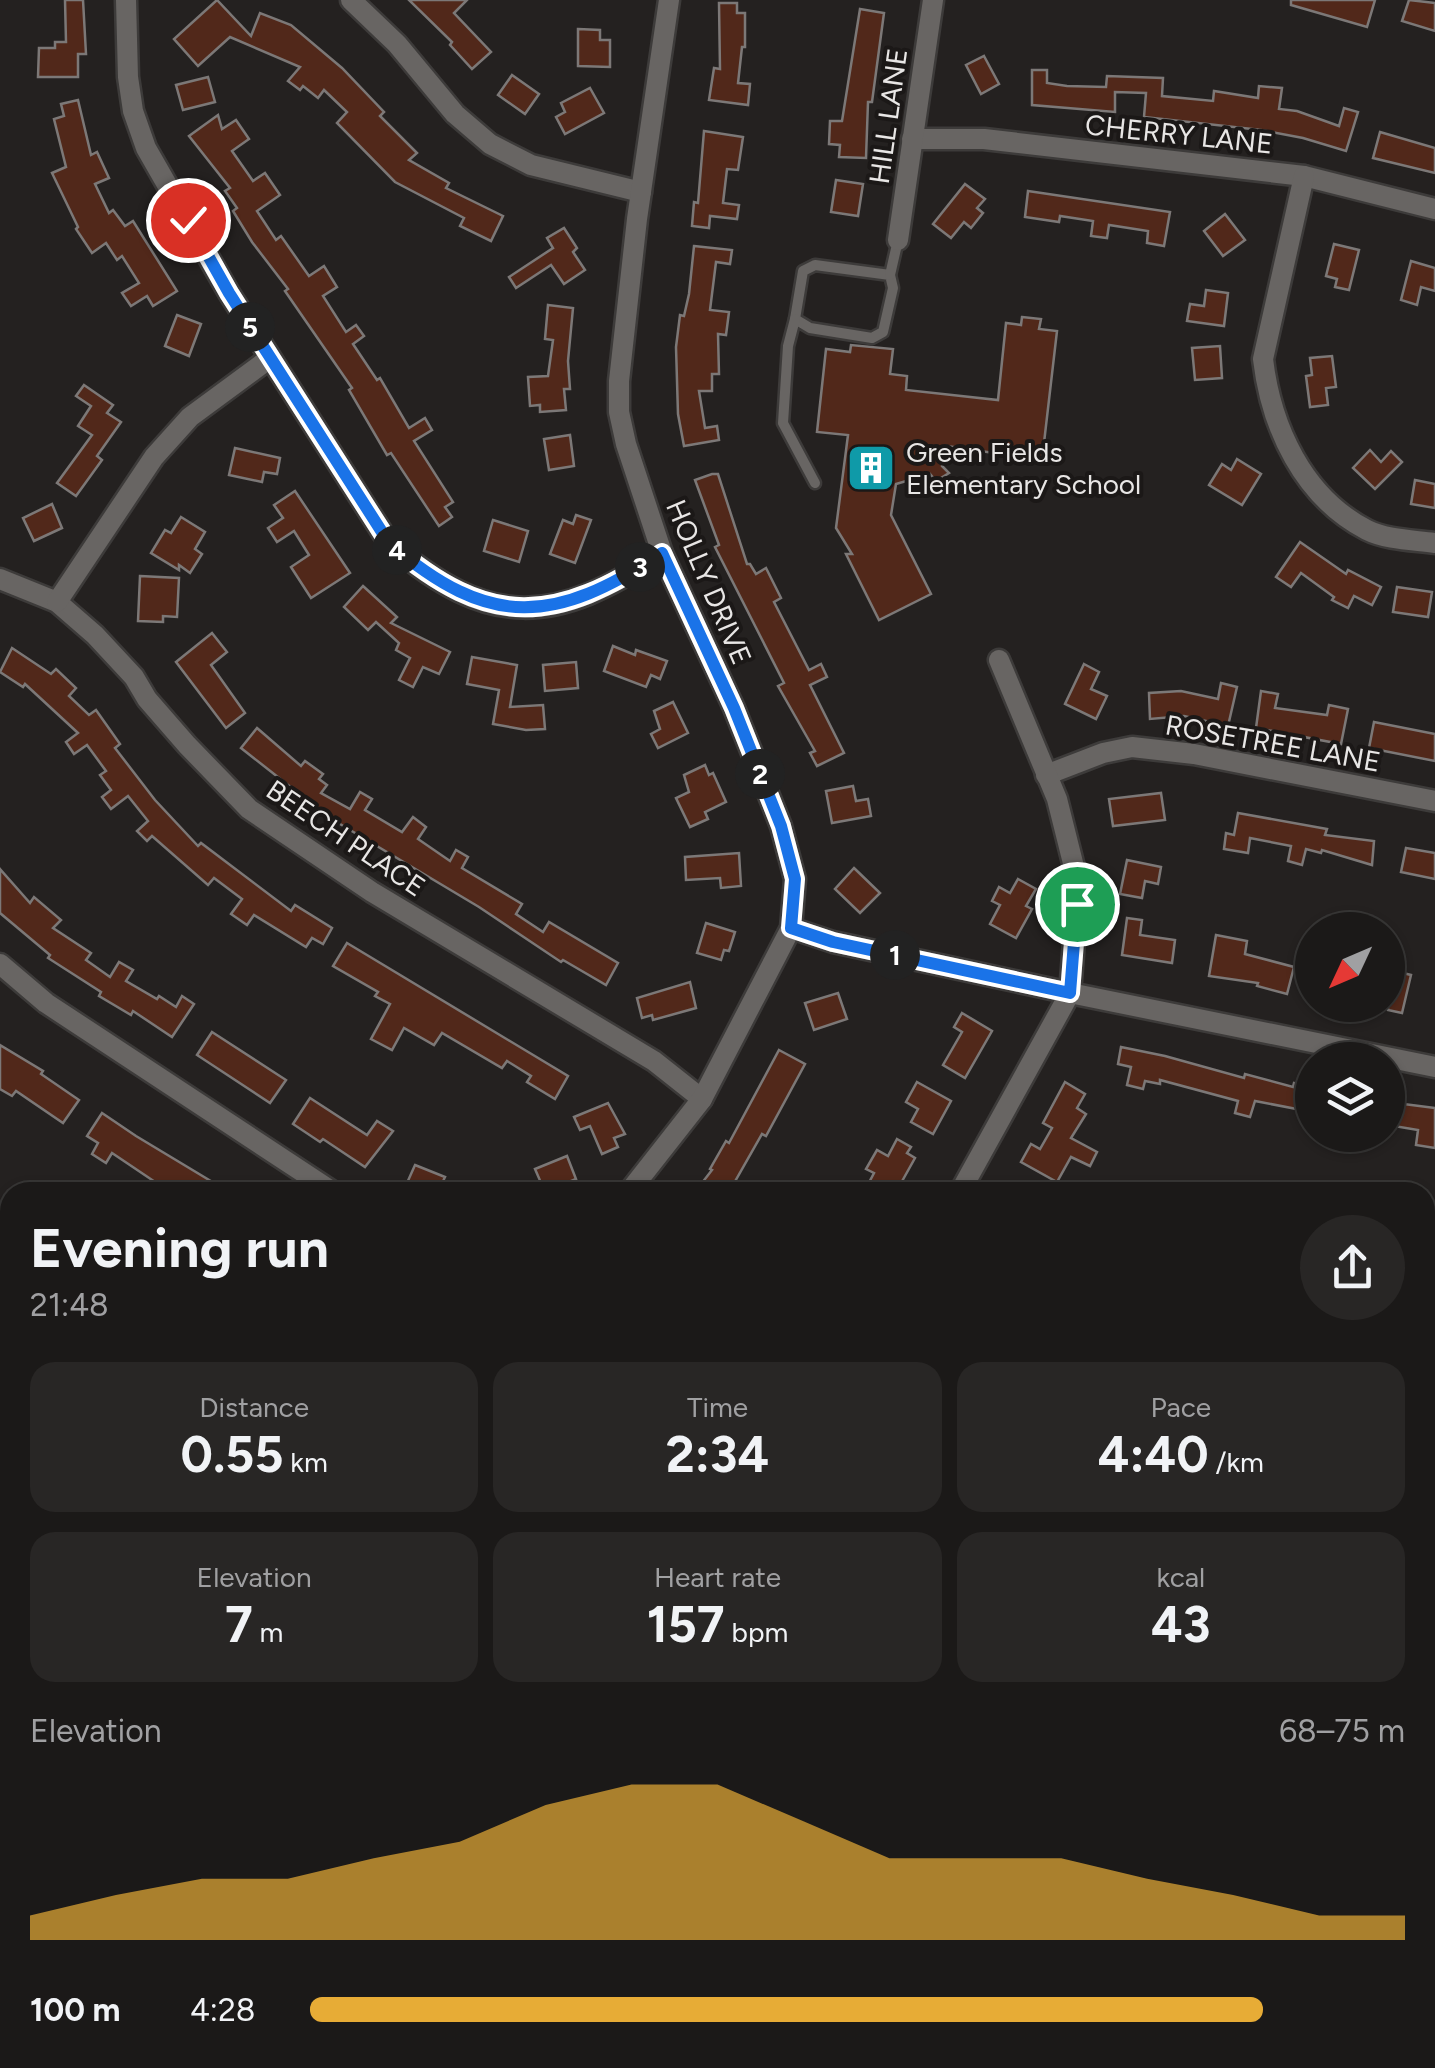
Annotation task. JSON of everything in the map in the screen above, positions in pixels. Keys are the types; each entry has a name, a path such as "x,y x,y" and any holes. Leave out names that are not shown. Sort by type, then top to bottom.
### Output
{"street":[{"path":"126,0 128,77 133,111 146,148 270,358 389,543 423,572 462,596 496,605 546,608 594,594 662,553"},
{"path":"351,0 397,44 456,114 490,144 530,165 641,192"},
{"name":"HOLLY DRIVE","path":"637,1182 702,1099 791,928 795,879 781,826 734,708 662,553 619,412 619,381 641,192 670,0"},
{"name":"HILL LANE","path":"898,240 932,0"},
{"name":"CHERRY LANE","path":"912,139 984,138 1304,176 1435,209"},
{"path":"1304,176 1263,360 1282,436 1296,463 1343,514 1370,532 1435,543"},
{"path":"57,602 154,456 190,417 270,358"},
{"name":"BEECH PLACE","path":"0,579 57,602 118,659 187,746 249,809 372,892 654,1062 702,1099"},
{"path":"966,1182 1070,993 1076,874 1057,798 999,660"},
{"name":"ROSETREE LANE","path":"1046,775 1132,746 1194,754 1435,801"},
{"path":"791,928 833,942 1435,1067"},
{"path":"0,964 46,1002 318,1182"}],"lane":[{"path":"796,318 810,328 872,338 882,332 893,288 890,275 898,240"},
{"path":"814,483 783,423 788,346 802,271 815,265 890,275"}],"building":[{"path":"65,0 83,0 86,54 78,54 78,77 38,77 39,48 55,48 55,42 66,42"},
{"path":"217,0 251,36 260,13 291,25 342,68 384,112 380,116 417,153 409,160 449,183 446,188 503,216 491,241 460,226 464,218 395,182 337,123 347,112 324,90 318,98 303,86 300,90 288,81 300,67 230,37 198,66 174,39"},
{"path":"409,0 467,0 454,13 491,52 472,69 450,45 452,42"},
{"path":"1291,0 1375,0 1367,27 1291,5"},
{"path":"1409,0 1435,3 1435,31 1402,21"},
{"path":"719,3 737,3 737,13 745,13 745,47 738,83 750,84 748,105 709,100 714,68 720,69"},
{"path":"860,9 884,13 872,102 868,102 866,158 839,157 840,145 829,144 830,121 842,121"},
{"path":"578,29 600,30 600,40 610,40 610,67 578,66"},
{"path":"984,56 999,84 981,94 966,65"},
{"path":"1032,70 1047,70 1047,83 1067,86 1106,87 1107,76 1163,78 1162,96 1213,101 1214,91 1258,98 1259,86 1282,88 1279,109 1339,126 1344,108 1358,112 1346,151 1261,130 1144,117 1146,93 1115,92 1115,112 1032,105"},
{"path":"512,75 539,94 525,114 498,95"},
{"path":"208,77 215,102 183,110 176,85"},
{"path":"590,88 604,113 565,134 556,117 565,112 561,103"},
{"path":"78,100 91,155 97,152 109,178 95,184 109,213 113,210 125,226 133,221 177,291 153,306 147,296 131,306 122,293 139,283 122,256 117,260 106,243 92,253 76,229 52,173 66,167 54,119 64,116 61,104"},
{"path":"218,115 222,129 236,120 249,139 232,151 253,181 265,173 280,195 257,211 276,240 281,236 309,276 324,266 337,287 323,296 346,332 356,325 364,336 353,344 377,380 380,378 409,428 425,418 432,430 414,441 453,502 445,507 452,517 439,526 391,453 387,455 349,390 352,388 285,291 288,289 252,242 233,211 237,208 225,191 230,188 189,136"},
{"path":"704,131 743,137 738,170 727,169 723,203 739,205 737,219 710,216 709,228 692,226 694,202 698,203"},
{"path":"1380,132 1435,148 1435,173 1373,158"},
{"path":"836,180 863,184 858,216 831,212"},
{"path":"965,184 985,199 977,208 983,213 971,228 964,222 951,238 933,224"},
{"path":"1028,191 1170,212 1164,246 1147,243 1148,231 1109,225 1107,238 1091,236 1093,221 1060,216 1059,222 1025,217"},
{"path":"1225,214 1245,240 1223,256 1204,231"},
{"path":"564,228 585,270 564,284 551,265 516,288 509,277 553,248 547,238"},
{"path":"1334,244 1359,250 1349,290 1335,287 1337,279 1326,276"},
{"path":"694,246 732,250 730,264 716,262 710,310 729,312 726,335 718,334 719,374 712,374 712,391 699,391 705,428 717,426 719,440 684,446 678,414 676,347 680,315 684,316 689,294"},
{"path":"1411,261 1435,268 1435,291 1421,287 1417,305 1401,300"},
{"path":"1206,290 1228,293 1224,326 1187,321 1190,304 1204,306"},
{"path":"548,305 573,308 568,361 570,389 564,389 566,410 540,412 540,405 530,406 528,377 548,376 553,340 545,339"},
{"path":"177,315 201,324 189,356 165,346"},
{"name":"Green Fields Elementary School","path":"1022,317 1041,319 1039,329 1057,331 1042,460 946,446 942,466 949,473 936,481 930,474 896,484 891,515 931,594 879,620 846,554 852,554 836,528 848,435 817,432 826,349 850,352 851,345 893,349 890,374 907,376 906,390 998,400 1006,323 1021,325"},
{"path":"1220,346 1222,378 1195,380 1192,348"},
{"path":"1332,356 1336,387 1326,388 1328,405 1310,407 1306,376 1312,375 1310,358"},
{"path":"84,385 113,405 107,413 121,422 97,456 102,460 76,496 57,483 92,435 78,426 91,406 76,396"},
{"path":"570,435 574,466 549,470 544,439"},
{"path":"235,448 280,458 277,474 264,472 262,482 229,475"},
{"path":"1370,450 1381,462 1391,451 1402,462 1375,489 1353,468"},
{"path":"1237,459 1261,474 1242,505 1209,485 1222,464 1231,470"},
{"path":"718,474 747,564 756,574 766,568 781,598 774,602 809,670 821,664 827,677 810,685 844,753 817,766 810,753 815,751 778,686 784,683 715,547 719,545 695,480"},
{"path":"1415,480 1435,484 1435,508 1411,504"},
{"path":"295,491 350,573 311,598 291,567 309,555 294,531 277,542 268,528 283,518 274,505"},
{"path":"52,504 62,528 34,541 23,518"},
{"path":"576,515 591,520 575,563 550,554 563,520 573,524"},
{"path":"181,517 205,532 195,549 202,554 190,573 151,553 165,530 171,533"},
{"path":"493,520 528,531 519,562 484,551"},
{"path":"1300,542 1346,574 1348,570 1381,587 1372,605 1354,596 1348,608 1332,600 1334,597 1301,573 1291,587 1276,577"},
{"path":"140,576 179,578 177,617 163,616 163,622 138,621"},
{"path":"363,586 397,617 391,623 450,652 439,674 423,667 413,687 399,680 410,658 396,650 399,643 376,622 368,630 344,607"},
{"path":"1397,587 1432,592 1428,617 1393,612"},
{"path":"212,633 227,652 211,665 245,713 226,728 176,662"},
{"path":"613,646 667,661 660,679 651,675 646,687 604,671"},
{"path":"12,648 51,674 56,669 76,688 69,696 89,715 96,710 120,744 115,748 155,800 198,846 201,843 291,911 295,905 332,928 323,944 312,938 306,947 254,915 247,925 231,914 242,899 214,878 208,885 152,836 147,841 137,831 148,821 128,796 111,809 102,797 111,790 100,775 106,771 87,745 74,754 66,742 78,733 25,684 23,687 0,672"},
{"path":"472,657 517,665 510,707 543,705 545,729 493,724 499,690 467,684"},
{"path":"576,662 578,688 545,691 543,665"},
{"path":"1084,664 1099,672 1091,689 1107,696 1096,719 1065,704"},
{"path":"1221,683 1237,687 1228,726 1184,716 1150,719 1149,693 1181,691 1218,699"},
{"path":"1261,691 1278,694 1275,708 1327,715 1329,705 1348,709 1341,744 1256,728"},
{"path":"673,702 688,733 658,748 651,734 660,729 654,711"},
{"path":"1374,722 1435,734 1435,761 1369,748"},
{"path":"257,728 301,766 305,761 323,774 319,779 327,785 321,793 350,809 360,792 372,799 365,810 402,832 413,817 426,827 418,839 450,861 456,850 468,857 462,868 522,904 516,914 543,932 549,922 618,963 606,985 561,962 479,907 330,818 241,748"},
{"path":"705,765 709,775 713,773 726,802 705,812 708,819 690,827 676,798 689,792 684,775"},
{"path":"853,786 856,801 868,799 871,816 832,823 826,791"},
{"path":"1161,793 1165,820 1113,826 1109,799"},
{"path":"1238,813 1327,829 1325,835 1374,841 1372,865 1306,849 1302,865 1288,861 1291,846 1250,838 1248,853 1224,849 1226,833 1234,835"},
{"path":"1406,848 1435,853 1435,879 1401,872"},
{"path":"739,853 741,886 721,888 720,878 686,880 685,857"},
{"path":"1127,860 1161,867 1158,884 1145,881 1142,898 1120,894"},
{"path":"854,868 880,893 860,913 835,889"},
{"path":"0,869 30,903 34,897 61,920 53,928 91,953 86,960 110,977 119,962 133,970 126,981 157,999 159,996 176,1007 182,996 194,1004 172,1037 133,1011 131,1015 99,996 101,992 48,958 50,955 0,913"},
{"path":"1018,879 1036,889 1026,906 1032,909 1016,938 990,924 1000,905 992,901 999,887 1010,893"},
{"path":"1127,918 1142,920 1140,935 1175,940 1172,963 1122,955"},
{"path":"706,923 735,932 729,951 724,950 721,960 697,953"},
{"path":"1216,935 1247,941 1245,954 1294,967 1287,994 1257,986 1258,983 1209,976"},
{"path":"347,943 568,1076 555,1099 527,1082 531,1076 507,1061 502,1068 442,1033 434,1045 404,1028 392,1050 371,1039 390,1004 375,996 378,992 333,966"},
{"path":"1405,974 1411,975 1405,1000"},
{"path":"690,982 696,1008 653,1020 652,1015 642,1018 637,998"},
{"path":"838,993 847,1019 814,1030 805,1003"},
{"path":"962,1013 992,1031 965,1078 943,1065 962,1032 954,1027"},
{"path":"212,1032 286,1080 270,1103 197,1055"},
{"path":"0,1045 43,1071 41,1074 79,1100 63,1123 16,1091 12,1096 0,1089"},
{"path":"1121,1047 1244,1078 1245,1074 1293,1087 1295,1083 1295,1109 1255,1101 1250,1117 1235,1113 1238,1101 1160,1080 1160,1084 1145,1081 1143,1089 1127,1085 1131,1067 1118,1064"},
{"path":"779,1050 805,1064 766,1136 762,1134 735,1182 703,1182 726,1141 729,1143"},
{"path":"917,1082 951,1101 933,1134 911,1122 918,1109 906,1102"},
{"path":"1065,1082 1085,1094 1077,1108 1086,1114 1071,1138 1097,1152 1090,1166 1071,1157 1057,1182 1021,1162 1031,1144 1040,1149 1052,1128 1043,1123"},
{"path":"310,1098 367,1135 377,1121 393,1131 365,1167 293,1124"},
{"path":"608,1103 625,1134 614,1138 618,1147 602,1154 590,1126 580,1130 574,1117"},
{"path":"1405,1104 1435,1108 1435,1148 1416,1145 1418,1130 1405,1128"},
{"path":"102,1113 212,1182 155,1182 112,1153 106,1163 92,1154 98,1143 87,1136"},
{"path":"897,1139 911,1147 907,1153 915,1158 902,1182 869,1182 874,1173 866,1169 877,1150 888,1156"},
{"path":"567,1156 576,1179 541,1182 535,1169"},
{"path":"415,1165 445,1177 443,1182 407,1182"}],"place":[{"name":"Green Fields Elementary School","path":"871,468"}],"route":[{"path":"188,220 229,293 389,543 423,572 462,596 496,605 546,608 594,594 662,553 734,708 781,826 795,879 791,928 833,942 1070,993 1077,904"}]}
